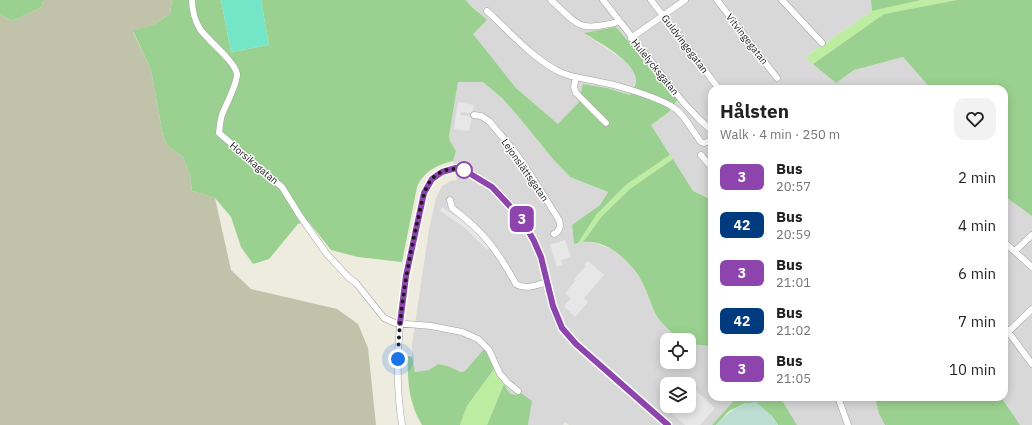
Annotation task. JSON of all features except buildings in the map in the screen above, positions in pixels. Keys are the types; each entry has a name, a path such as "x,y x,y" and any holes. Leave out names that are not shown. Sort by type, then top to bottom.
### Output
{"street":[{"name":"Horsikagatan","path":"192,0 194,16 200,29 235,69 235,84 221,116 219,133 282,187 308,227 336,264 356,284 384,318 389,321 400,323"},
{"path":"551,0 580,26 601,26 618,22"},
{"name":"Hulelycksgatan","path":"603,0 618,22 683,102 708,127"},
{"name":"Guldvingegatan","path":"651,0 716,85"},
{"path":"631,38 685,0"},
{"name":"Vitvingegatan","path":"717,0 777,78"},
{"path":"782,0 822,43"},
{"path":"487,11 536,56 562,72 576,78 608,83 667,104 677,110 701,142 704,143 708,142"},
{"path":"576,78 574,87 576,93 606,123"},
{"name":"Lejonslättsgatan","path":"474,115 484,118 493,126 515,152 534,180 559,220 560,227 554,234"},
{"path":"701,155 708,163"},
{"path":"402,425 398,370 400,323 406,276 424,193 432,179 449,169 461,169 477,177 498,192 516,212 534,241 541,257 553,306 562,328 576,344 668,425"},
{"path":"450,200 452,208 481,232 495,248 516,284 521,287 525,287 547,282"},
{"path":"1015,251 1032,235"},
{"path":"1008,245 1032,267"},
{"path":"1032,309 1009,331 1032,364"},
{"path":"400,323 430,326 462,332 478,339 489,350 500,374 518,390"},
{"path":"839,401 848,425"}],"shaded area":[{"path":"43,0 172,0 170,14 155,24 133,32 151,70 163,136 168,146 183,157 190,175 192,191 215,198 231,270 251,289 337,309 358,324 368,348 376,425 0,425 0,14 12,21 42,7"},
{"path":"466,0 871,0 872,11 806,56 836,83 854,70 903,57 928,85 708,85 708,198 693,191 651,125 669,112 678,99 616,27 585,34 625,61 634,71 636,82 630,95 607,88 583,84 580,102 558,124 516,88 472,34 487,20"},
{"path":"458,82 483,82 502,98 570,177 608,192 600,205 572,225 574,243 586,241 595,243 611,249 628,261 642,282 656,315 673,333 660,333 660,369 696,369 696,345 708,346 708,401 733,401 712,425 569,425 565,422 563,425 528,425 531,401 521,393 511,395 506,391 506,386 494,369 485,349 465,371 461,372 448,366 438,364 429,370 415,372 412,357 412,344 429,230 436,198 442,186 451,181 457,180 453,161 456,151 450,141 449,136"},
{"path":"458,102 474,105 472,113 461,112 461,115 472,117 469,131 454,129"},
{"path":"1008,199 1032,216 1032,425 1020,425 1004,401 1008,401"},
{"path":"442,207 468,224 491,247 487,250 465,228 440,211"},
{"path":"565,240 571,257 561,260 562,265 557,267 550,245"},
{"path":"588,261 604,275 584,298 588,302 575,317 564,306 571,298 565,293 576,280 574,279 586,266 584,265"},
{"path":"696,391 715,408 700,425 685,425 671,413 696,413"},
{"path":"782,401 876,401 879,414 885,425 797,425"},
{"path":"756,402 771,415 778,425 716,425 734,409"}],"green space":[{"path":"0,0 43,0 42,7 12,21 0,14"},
{"path":"172,0 221,0 231,52 269,45 261,0 466,0 487,20 473,34 516,88 558,124 579,102 583,84 607,88 630,95 636,81 630,66 616,53 584,33 616,27 678,99 669,112 651,125 670,155 627,184 597,214 578,243 574,244 572,225 600,205 608,192 570,177 502,98 483,82 458,82 449,136 450,141 456,151 453,161 442,164 427,173 420,181 417,187 402,262 358,257 331,250 308,221 298,224 269,259 253,264 241,247 231,217 215,198 192,191 190,175 183,157 168,146 163,136 151,70 133,31 155,24 170,14"},
{"path":"221,0 261,0 269,45 231,52"},
{"path":"871,0 921,0 872,11"},
{"path":"921,0 957,0 884,14 813,64 805,57 872,11"},
{"path":"957,0 1032,0 1032,216 1008,199 1008,85 928,85 903,57 854,70 836,83 813,64 884,14"},
{"path":"670,155 673,159 630,189 602,216 583,242 578,243 597,214 627,184"},
{"path":"673,159 693,191 708,198 708,346 696,345 696,333 672,333 661,322 656,315 639,276 619,254 602,244 583,242 602,216 630,189"},
{"path":"485,348 494,369 467,406 460,425 422,425 414,409 410,392 408,356 412,357 415,372 429,370 438,364 448,366 461,372 465,371"},
{"path":"494,369 504,384 487,425 460,425 467,406"},
{"path":"504,384 511,394 516,395 521,393 532,401 528,425 487,425"},
{"path":"733,401 782,401 797,425 778,425 771,415 746,403 729,411 716,425 712,425"},
{"path":"876,401 1004,401 1020,425 885,425 879,414"}],"bus line":[{"name":"3","path":"400,323 406,276 424,193 432,179 442,172 456,168 464,170 498,192 521,218 528,229 541,257 553,306 562,328 576,344 668,425"}],"route":[{"path":"398,359 400,323 406,276 424,193 432,179 442,172 456,168 464,170"}]}
